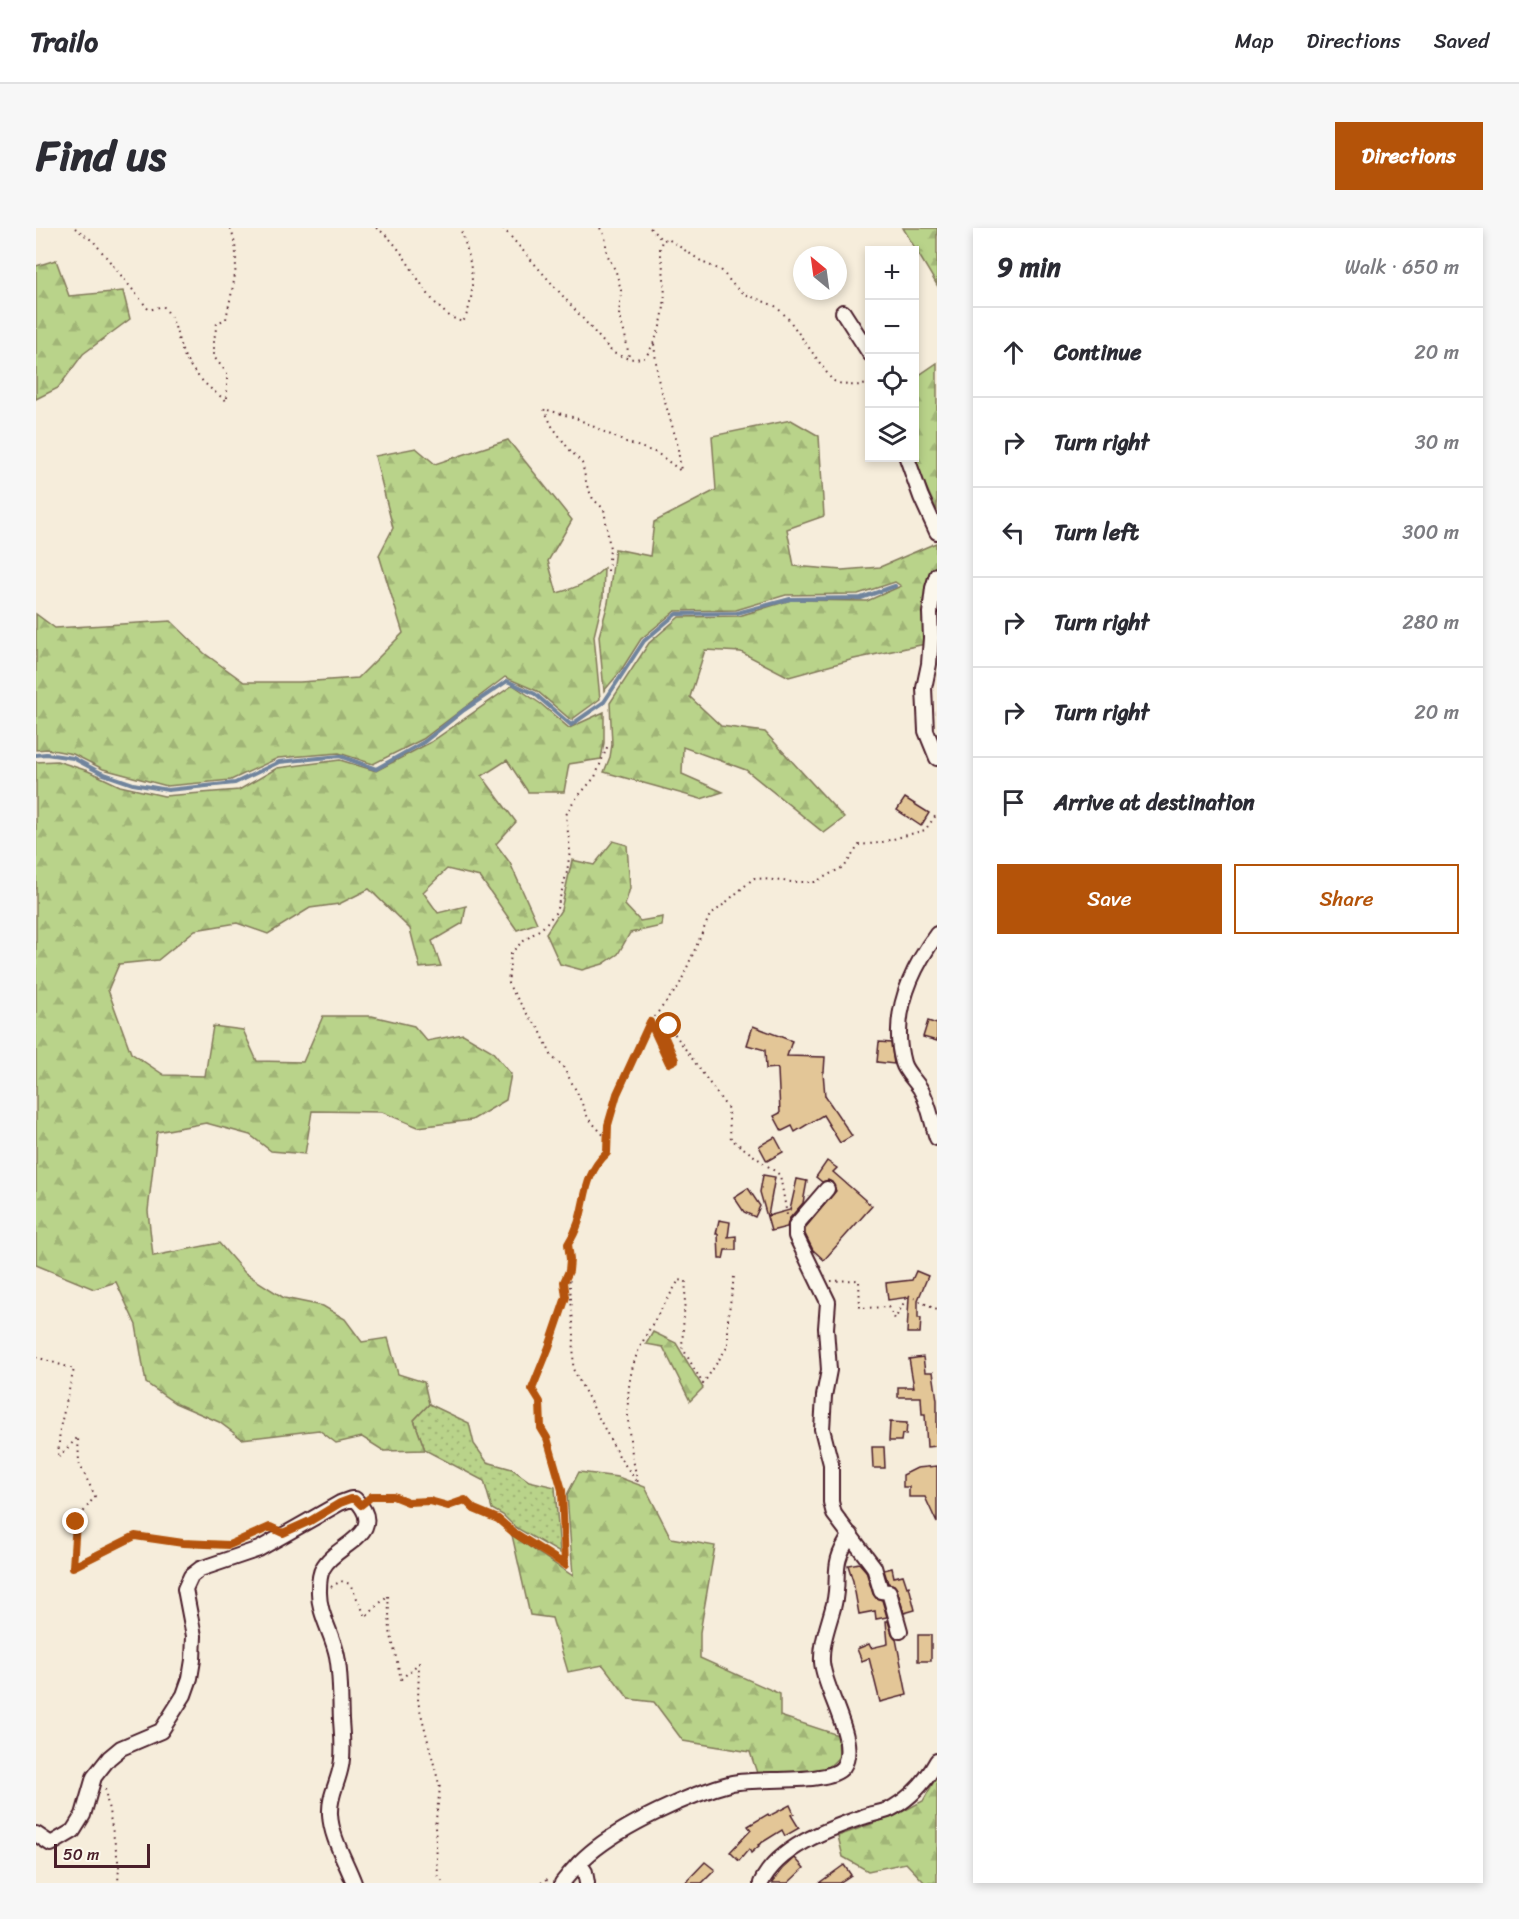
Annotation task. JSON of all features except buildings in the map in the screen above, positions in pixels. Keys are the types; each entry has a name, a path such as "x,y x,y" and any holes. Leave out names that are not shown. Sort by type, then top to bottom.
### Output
{"street":[{"path":"843,312 865,346"},
{"path":"908,462 937,532"},
{"path":"937,575 930,613 932,638 924,688 926,731 937,758"},
{"path":"937,934 909,980 899,1014 903,1065 922,1090 937,1138"},
{"path":"827,1189 796,1225 795,1230 828,1302 826,1328 830,1370 824,1396 822,1429 831,1464 831,1502 834,1514 874,1567 881,1591 889,1592 900,1631"},
{"path":"36,1834 51,1844 73,1830 83,1815 94,1777 100,1768 122,1748 161,1731 184,1695 193,1660 194,1636 185,1588 191,1576 200,1569 259,1549 283,1533 310,1521 340,1503 355,1499 365,1513 367,1523 362,1533 330,1558 322,1568 318,1595 337,1656 339,1688 342,1766 332,1793 330,1816 335,1836 354,1883"},
{"path":"562,1883 591,1852 619,1833 695,1796 733,1783 766,1779 826,1778 842,1768 847,1757 846,1740 822,1664 827,1624 834,1603 836,1562 851,1536"},
{"path":"761,1883 773,1866 798,1844 810,1837 865,1816 892,1809 920,1788 937,1761"},
{"path":"579,1863 585,1872 587,1883"}],"path":[{"path":"75,228 94,242 149,310 163,306 174,319 184,355 207,387 227,401 227,373 214,357 214,340 217,323 226,319 236,267 237,243 230,228"},
{"path":"376,228 395,244 407,265 437,304 452,319 463,322 469,311 472,279 469,252 460,228"},
{"path":"503,228 614,353 629,358 645,358 654,344 666,303 660,249 662,240"},
{"path":"600,228 605,236 607,255 616,272 621,290 618,316 625,335 629,358"},
{"path":"650,228 662,240"},
{"path":"662,240 669,239 704,262 721,270 745,294 776,306 787,317 832,380 839,384 865,385"},
{"path":"608,571 610,549 604,509 593,499 587,486 582,464 552,426 544,409 576,418 623,441 657,453 681,471 677,442 658,379 654,344"},
{"path":"608,745 595,777 573,802 566,814 570,851 556,912 543,927 511,953 508,984 529,1017 539,1028 552,1057 562,1065 588,1118 608,1139"},
{"path":"734,1277 728,1318 728,1346 703,1384 682,1347 686,1281 679,1280 640,1346 627,1406 629,1434 638,1483 620,1458 573,1369 573,1312 568,1244 578,1231 587,1183 596,1164 607,1153 608,1125 617,1094 650,1022 679,986 709,916 754,878 815,882 845,866 859,845 879,843 925,830 937,814"},
{"path":"650,1022 669,1063 675,1060 662,1031 669,1026 728,1109 731,1139 780,1174 789,1230 795,1230"},
{"path":"361,1505 372,1496 393,1496 408,1502 430,1501 448,1506 465,1500 474,1509 498,1519 513,1532 565,1565 562,1490 547,1438 541,1428 540,1402 532,1389 566,1297 564,1282 569,1271"},
{"path":"819,1282 859,1280 860,1308 888,1307 895,1319 908,1295 937,1310"},
{"path":"36,1357 74,1369 60,1428 58,1458 78,1437 79,1463 95,1496 76,1522 73,1567 135,1536 183,1543 229,1545"},
{"path":"239,1541 270,1527 283,1533"},
{"path":"318,1595 341,1581 350,1584 366,1617 388,1595 390,1631 401,1679 419,1663 418,1702 440,1788 435,1827 438,1875 443,1883"},
{"path":"100,1768 111,1812 120,1866 118,1883"}],"green space":[{"path":"903,228 937,228 937,285 919,255 919,246 914,246"},
{"path":"56,260 69,296 123,291 130,319 83,354 58,388 36,399 36,266"},
{"path":"937,363 937,511 915,462 919,462 919,375"},
{"path":"791,420 819,436 824,516 787,529 794,566 842,570 880,567 936,543 936,570 925,644 854,659 789,677 741,652 705,650 690,697 721,726 765,732 844,818 824,833 746,770 683,747 682,774 723,792 701,799 604,772 612,744 610,703 649,643 679,617 739,616 791,600 867,601 901,586 895,582 858,594 786,595 736,610 675,611 641,639 620,672 604,691 599,636 608,603 615,549 650,556 654,522 716,490 712,436"},
{"path":"508,440 572,520 548,561 557,593 582,584 604,568 603,599 594,636 600,699 571,720 537,691 505,677 423,739 373,764 339,753 278,758 231,780 167,786 103,769 73,754 47,749 36,750 36,614 55,628 171,621 204,653 244,682 300,682 358,678 403,633 379,555 393,528 375,456 416,448 435,464"},
{"path":"513,685 541,704 569,728 604,712 604,743 601,759 569,764 564,792 528,792 507,760 482,776 516,822 496,844 510,863 537,923 517,930 480,877 447,869 423,892 438,913 466,906 463,923 432,941 441,966 420,968 410,929 369,889 339,904 310,908 268,934 237,923 195,930 158,960 119,964 108,990 131,1053 164,1075 205,1076 213,1026 243,1030 257,1061 303,1062 323,1016 372,1016 414,1026 427,1041 463,1034 492,1051 511,1074 506,1100 472,1120 418,1127 382,1112 312,1111 305,1154 271,1151 250,1135 206,1123 157,1132 148,1211 153,1256 219,1243 245,1273 284,1298 323,1306 345,1319 362,1342 388,1338 398,1374 424,1382 429,1404 414,1420 425,1450 384,1451 362,1437 336,1443 319,1430 242,1439 219,1422 175,1403 146,1383 136,1325 116,1282 94,1289 36,1265 36,762 57,761 88,771 120,786 164,796 239,790 277,768 340,760 376,771 431,742"},
{"path":"613,841 627,845 630,888 625,905 640,921 663,917 662,926 630,933 618,954 603,964 582,970 560,964 546,933 561,910 572,860 594,865"},
{"path":"653,1332 676,1343 703,1388 690,1401 663,1347 646,1344"},
{"path":"429,1404 469,1423 474,1444 487,1462 512,1469 529,1481 555,1487 560,1553 515,1527 503,1515 492,1509 484,1481 425,1450 414,1420"},
{"path":"579,1472 618,1477 645,1487 671,1538 715,1546 700,1632 700,1658 780,1694 780,1716 838,1735 839,1757 825,1771 757,1773 750,1752 683,1741 654,1702 629,1699 603,1665 568,1672 552,1618 530,1615 512,1535 573,1576 567,1495"},
{"path":"937,1776 937,1883 925,1883 906,1863 868,1871 843,1857 838,1836 896,1815 923,1801"}],"waterway":[{"path":"36,755 46,754 73,758 101,773 133,784 168,790 235,783 279,762 340,756 376,769 424,742 464,710 507,681 535,694 571,725 604,702 644,641 676,614 737,613 790,599 861,598 895,586"}],"route":[{"path":"76,1522 73,1567 135,1536 183,1543 229,1545 270,1527 283,1533 351,1499 355,1499 361,1505 372,1496 393,1496 408,1502 430,1501 448,1506 465,1500 474,1509 498,1519 513,1532 565,1565 562,1490 547,1438 541,1428 540,1402 532,1389 566,1297 564,1282 569,1271 570,1259 568,1244 578,1231 587,1183 596,1164 607,1153 608,1125 617,1094 650,1022 669,1063 675,1060 662,1031 669,1026"}]}
